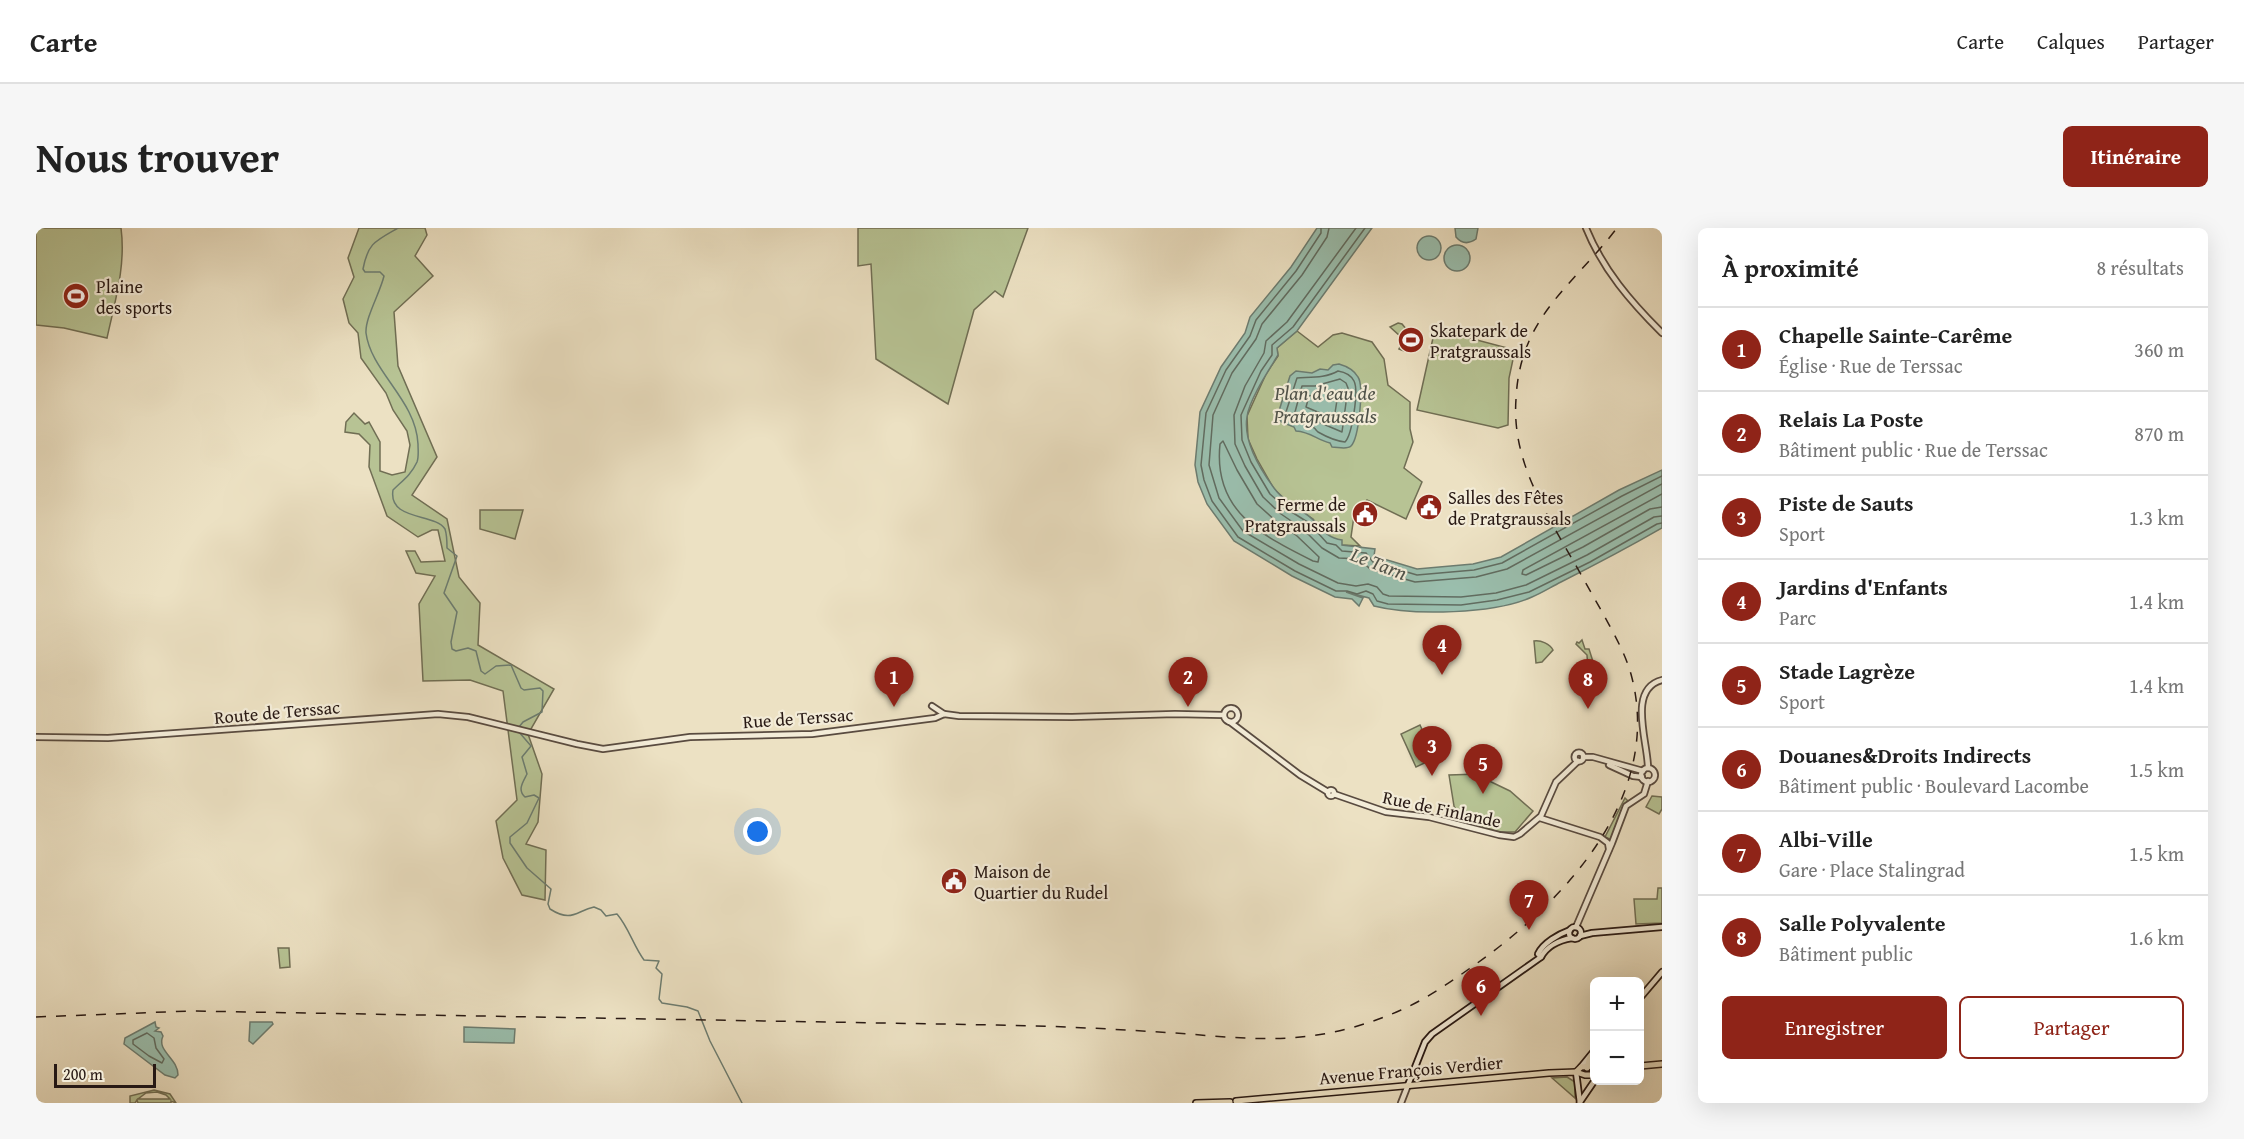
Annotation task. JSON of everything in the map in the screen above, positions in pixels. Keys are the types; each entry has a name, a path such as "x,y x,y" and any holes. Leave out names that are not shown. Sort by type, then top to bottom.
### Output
{"main road":[{"path":"1576,1072 1590,1061"},
{"path":"1644,1066 1662,1064"},
{"path":"1584,1067 1590,1066"},
{"path":"1584,1067 1585,1076"},
{"name":"Avenue François Verdier","path":"1196,1103 1246,1101 1576,1072"},
{"path":"1576,1072 1590,1075"}],"street":[{"path":"1587,228 1597,252 1617,285 1662,333"},
{"path":"1541,957 1538,954 1540,949 1558,935 1577,927 1626,806 1644,794 1648,781 1644,772 1641,703 1653,682 1662,680"},
{"path":"936,718 932,706 944,714 958,716 1071,717 1175,714 1223,715 1230,722 1237,719"},
{"path":"1223,715 1226,708 1232,708 1238,712 1239,728"},
{"name":"Route de Terssac","path":"36,737 108,738 438,714 468,717 519,729"},
{"name":"Rue de Terssac","path":"519,729 577,744 603,748 690,737 812,734 936,718 944,714"},
{"name":"Rue de Finlande","path":"1230,722 1300,775 1331,793 1371,808 1429,817 1505,837 1520,834 1540,818"},
{"path":"1609,849 1608,843 1600,837 1540,818 1556,782 1583,757 1644,772 1652,769 1655,774 1653,780 1648,781"},
{"path":"1577,927 1592,933"},
{"path":"1577,927 1581,932 1580,936"},
{"path":"1401,1103 1425,1042 1432,1034 1541,957 1544,951 1560,941 1592,933 1662,927"},
{"path":"1570,930 1572,938"},
{"path":"1644,993 1662,972"},
{"path":"1576,1072 1580,1103"},
{"path":"1578,1082 1591,1086 1580,1103"}],"shaded area":[{"name":"Plaine des sports","path":"36,228 121,228 121,270 107,338 64,328 36,325"},
{"path":"359,228 425,228 427,235 415,256 433,276 394,312 398,366 437,457 412,495 447,519 459,577 480,603 478,645 554,689 528,734 542,774 538,822 526,844 546,850 545,900 522,895 503,858 496,821 517,800 503,691 470,680 423,681 419,604 435,576 416,573 406,551 415,551 421,562 445,561 438,530 432,530 418,537 387,516 369,467 370,445 359,434 345,432 346,422 354,413 365,424 369,422 380,442 380,471 392,475 405,472 410,445 407,431 393,410 386,393 361,358 358,333 349,323 343,299 354,277 348,258"},
{"path":"858,228 1028,228 1003,297 995,291 974,310 948,404 876,359 871,264 858,266"},
{"name":"Skatepark de Pratgraussals","path":"1398,323 1407,330 1418,332 1420,335 1415,351 1399,349 1402,343 1401,337 1390,327"},
{"path":"1435,329 1515,350 1509,378 1508,425 1498,428 1417,410"},
{"path":"1297,331 1318,347 1333,335 1342,333 1372,342 1384,359 1388,385 1410,402 1410,429 1413,442 1404,468 1422,482 1406,519 1367,500 1354,516 1351,537 1360,546 1342,545 1323,532 1313,519 1290,504 1274,489 1248,439 1247,416 1266,374 1278,356 1277,348"},
{"path":"480,510 523,510 515,539 480,529"},
{"path":"1582,640 1585,649 1589,649 1595,668 1588,669 1587,655 1576,644"},
{"path":"1534,641 1545,643 1553,650 1542,662 1536,663"},
{"path":"1420,725 1435,758 1416,767 1401,734"},
{"path":"1482,756 1496,758 1491,777 1485,775 1485,779 1510,791 1533,811 1515,832 1501,832 1462,822 1454,806 1449,775 1479,774"},
{"path":"1652,796 1662,797 1662,809 1659,814 1646,807"},
{"path":"1625,798 1628,801 1624,805 1612,840 1605,837"},
{"path":"1658,888 1662,888 1662,923 1636,924 1634,899 1657,899"},
{"path":"278,948 289,948 290,967 280,968"},
{"path":"1567,1077 1575,1082 1575,1098 1552,1078"},
{"path":"154,1090 170,1094 176,1103 171,1101 171,1103 138,1103 137,1100 135,1103 130,1103 130,1096","holes":["157,1092 170,1099 138,1099 146,1093"]}],"water":[{"name":"Le Tarn","path":"1317,228 1372,228 1297,331 1277,348 1278,355 1251,402 1246,426 1250,445 1258,464 1277,492 1285,499 1311,518 1330,536 1342,540 1342,545 1375,549 1374,556 1417,569 1473,564 1501,557 1619,490 1662,470 1662,528 1532,597 1497,607 1454,612 1390,609 1374,606 1369,598 1346,592 1363,598 1359,606 1352,599 1335,597 1292,576 1234,541 1207,504 1198,482 1195,465 1200,412 1221,367 1245,333 1250,317 1291,267"},
{"path":"1455,228 1478,228 1476,239 1471,242 1461,241 1456,237"},
{"path":"1429,236 1434,237 1440,243 1440,253 1434,259 1429,260 1424,259 1418,253 1417,248 1418,243 1424,237"},
{"path":"1457,245 1466,249 1470,258 1466,267 1457,271 1448,267 1444,258 1448,249"},
{"name":"Plan d'eau de Pratgraussals","path":"1339,364 1350,369 1358,377 1361,390 1360,412 1354,441 1351,446 1345,448 1332,447 1330,443 1296,431 1294,427 1281,422 1278,414 1290,376 1296,371 1312,373 1320,369 1328,370 1333,365"},
{"path":"155,1022 156,1027 159,1028 155,1031 161,1032 163,1036 162,1046 177,1069 178,1075 175,1078 165,1075 124,1044 125,1038"},
{"path":"250,1022 272,1022 273,1024 253,1044 249,1041"},
{"path":"464,1027 515,1029 514,1043 464,1042"}],"waterway":[{"path":"398,228 370,248 363,269 365,272 380,272 384,276 368,320 366,333 376,361 410,414 418,444 415,467 393,490 393,500 405,512 440,524 445,529 447,548 457,556 444,593 457,612 451,642 452,649 456,651 468,648 476,651 481,671 485,674 496,666 511,665 521,688 524,690 540,688 543,691 542,712 523,722 519,727"},
{"path":"519,732 531,746 522,757 527,774 521,786 521,792 525,797 534,795 539,798 527,823 510,837 510,843 527,868 551,889 548,904 550,909 569,916 594,907 606,916 617,914 644,960 659,961 656,968 662,974 659,999 662,1003 698,1011 710,1041 742,1103"}],"railway":[{"path":"36,1017 191,1011 1019,1025 1242,1038 1293,1038 1345,1029 1379,1019 1411,1005 1449,983 1509,939 1572,877 1599,842 1619,804 1633,764 1638,722 1629,669 1623,652 1536,493 1518,439 1516,419 1520,370 1527,346 1538,324 1551,304 1617,228"}],"place":[{"name":"Plaine des sports","path":"76,296"},
{"name":"Skatepark de Pratgraussals","path":"1411,340"},
{"name":"Salles des Fêtes de Pratgraussals","path":"1429,507"},
{"name":"Ferme de Pratgraussals","path":"1365,514"},
{"name":"Jardins d'Enfants","path":"1442,675"},
{"name":"Chapelle Sainte-Carême","path":"894,707"},
{"name":"Relais La Poste","path":"1188,707"},
{"name":"Salle Polyvalente","path":"1588,709"},
{"name":"Piste de Sauts","path":"1432,776"},
{"name":"Stade Lagrèze","path":"1483,794"},
{"name":"Maison de Quartier du Rudel","path":"954,881"},
{"name":"Albi-Ville","path":"1529,930"},
{"name":"Douanes&Droits Indirects","path":"1481,1016"}]}
